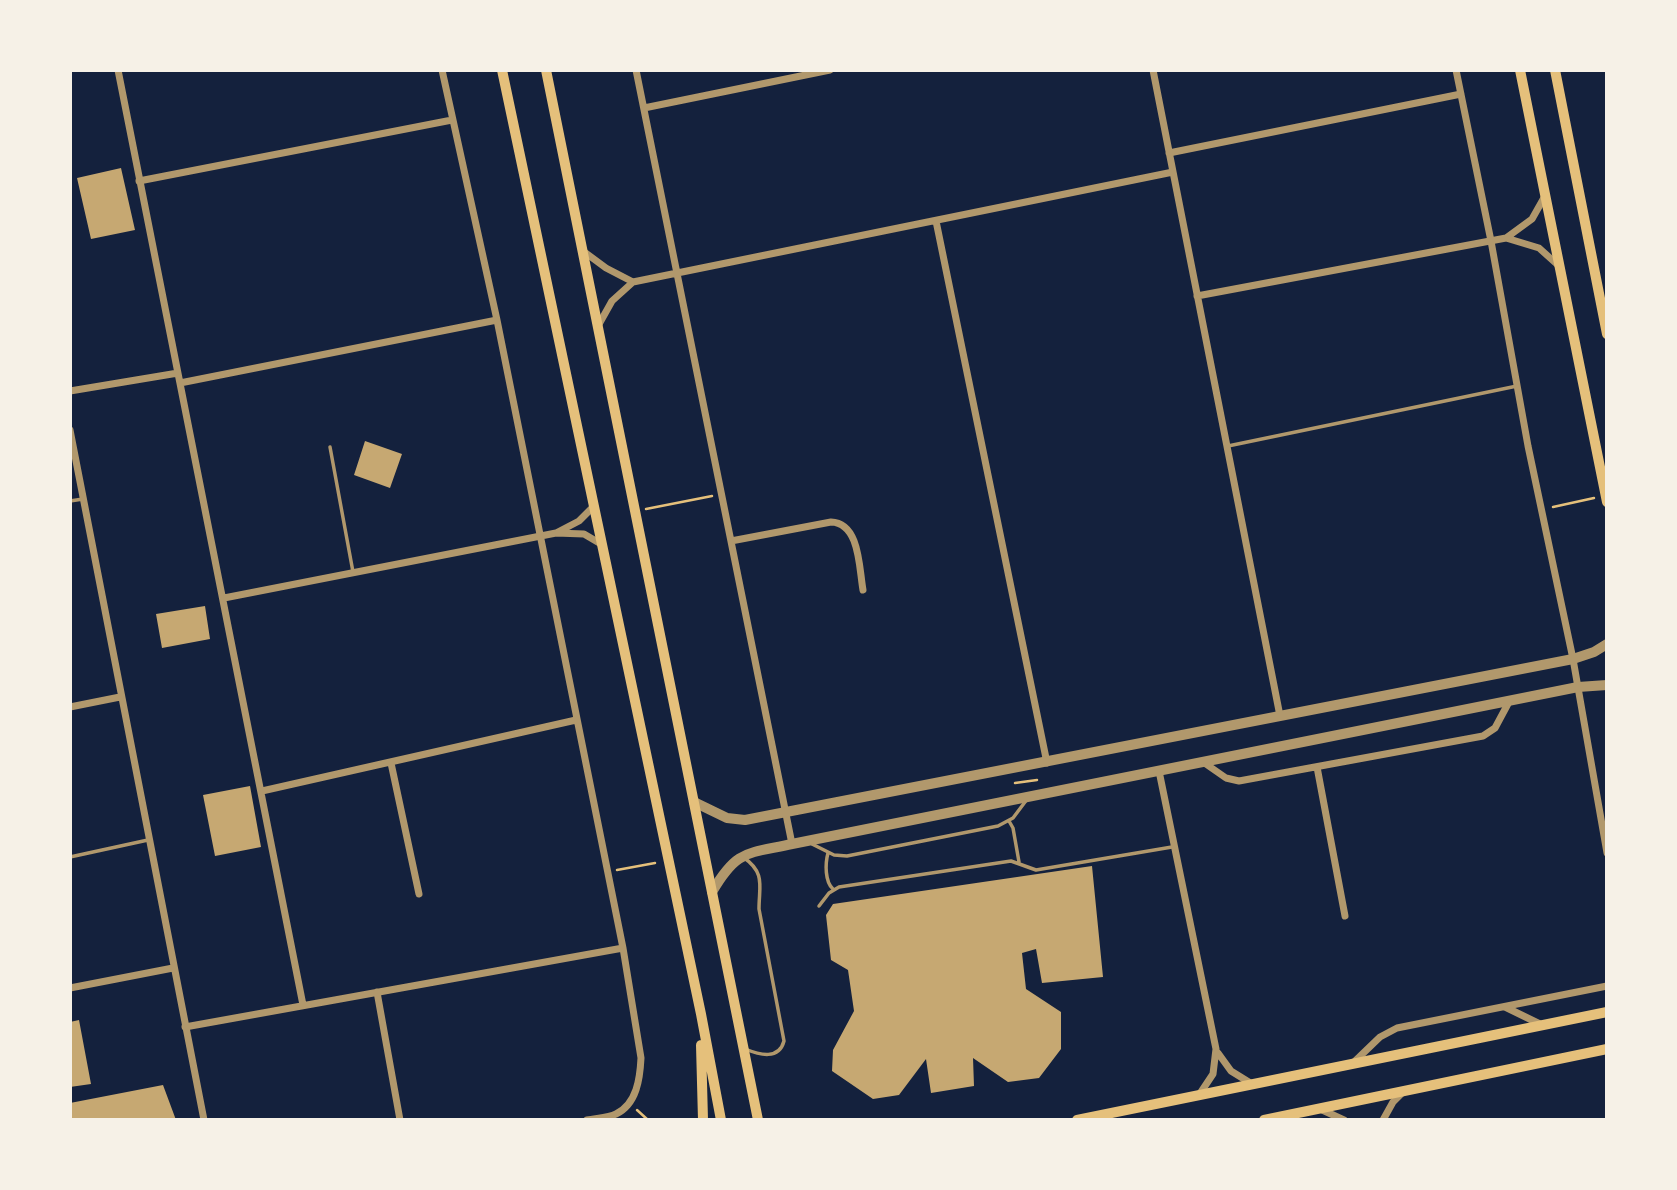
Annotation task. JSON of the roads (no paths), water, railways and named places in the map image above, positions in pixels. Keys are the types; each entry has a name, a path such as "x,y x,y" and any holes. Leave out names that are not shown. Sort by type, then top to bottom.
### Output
{"main road":[{"path":"502,70 721,1120"},
{"path":"547,70 759,1119"},
{"path":"1520,70 1607,502"},
{"path":"1555,70 1607,334"},
{"path":"1077,1120 1607,1012"},
{"path":"701,1014 703,1120"},
{"path":"1264,1120 1607,1049"}],"street":[{"path":"118,70 303,1005"},
{"path":"442,70 497,320 623,948 641,1058 640,1075 633,1098 617,1114 587,1120"},
{"path":"636,70 792,844"},
{"path":"644,108 830,70"},
{"path":"1153,70 1280,716"},
{"path":"1456,70 1541,509 1573,659 1607,853"},
{"path":"1169,153 1461,94"},
{"path":"139,181 452,120"},
{"path":"598,326 612,301 633,282 1173,172"},
{"path":"1197,296 1506,238 1532,219 1545,195"},
{"path":"936,220 1046,763"},
{"path":"1506,238 1539,248 1560,266"},
{"path":"583,251 606,268 633,282"},
{"path":"180,383 497,320"},
{"path":"70,391 178,373"},
{"path":"70,430 204,1120"},
{"path":"556,533 579,520 594,506"},
{"path":"731,541 831,522 841,524 852,535 863,590"},
{"path":"224,598 539,535 584,534 601,544"},
{"path":"694,802 718,815 736,820 786,812 1573,659 1607,645"},
{"path":"712,892 728,866 741,856 792,844 1510,700 1578,687 1607,685"},
{"path":"70,707 120,697"},
{"path":"1203,762 1235,781 1483,736 1495,728 1510,700"},
{"path":"262,791 576,720"},
{"path":"391,763 419,894"},
{"path":"1317,767 1345,916"},
{"path":"1159,771 1216,1049 1213,1074 1199,1096"},
{"path":"185,1027 623,948"},
{"path":"70,988 173,968"},
{"path":"1350,1066 1380,1037 1396,1028 1607,986"},
{"path":"377,992 400,1120"},
{"path":"1504,1007 1543,1026"},
{"path":"1216,1049 1231,1071 1253,1084"},
{"path":"1382,1120 1393,1102 1404,1091"},
{"path":"1319,1109 1344,1120"}],"lane":[{"path":"1227,446 1517,386"},
{"path":"330,447 353,572"},
{"path":"70,502 83,499"},
{"path":"807,841 828,853 847,856 998,826 1017,814 1029,796"},
{"path":"1009,821 1013,828 1019,862"},
{"path":"70,857 148,840"},
{"path":"819,906 833,889 839,887 1011,861 1036,870 1174,846"},
{"path":"828,853 828,883 833,889"},
{"path":"741,856 759,875 759,909 784,1041 781,1050 774,1054 757,1053 744,1048"}]}
